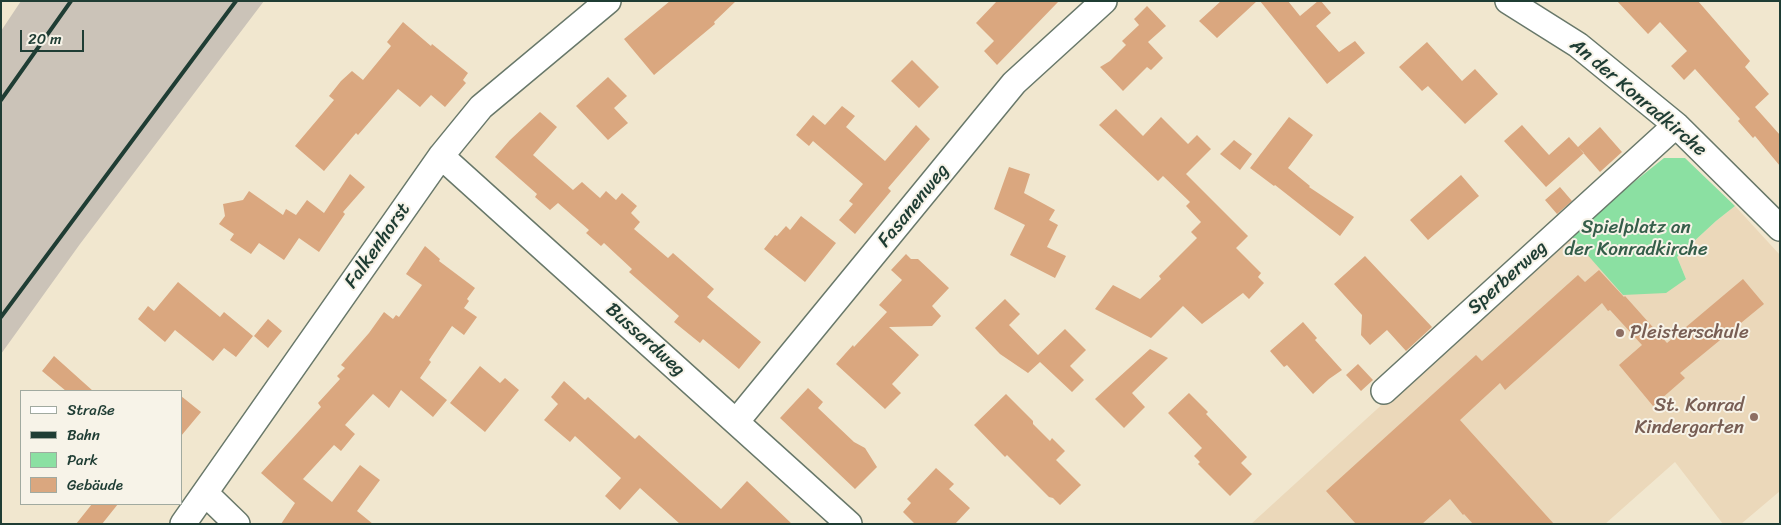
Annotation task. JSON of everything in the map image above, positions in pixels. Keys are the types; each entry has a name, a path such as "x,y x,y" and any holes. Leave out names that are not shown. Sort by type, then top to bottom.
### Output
{"street":[{"name":"Falkenhorst","path":"183,524 441,156 481,107 608,1"},
{"name":"Fasanenweg","path":"736,422 1014,84 1104,1"},
{"name":"An der Konradkirche","path":"1508,1 1578,45 1676,125 1780,228"},
{"name":"Sperberweg","path":"1384,391 1676,125"},
{"name":"Bussardweg","path":"441,156 849,524"},
{"path":"205,493 237,524"}],"shaded area":[{"path":"21,1 264,1 80,244 1,354 1,31"},
{"name":"Pleisterschule","path":"1735,206 1780,255 1780,491 1741,524 1723,524 1675,462 1605,524 1251,524 1569,234 1686,279 1677,257"}],"green space":[{"name":"Spielplatz an der Konradkirche","path":"1664,158 1685,158 1735,206 1677,257 1686,279 1666,293 1623,295 1569,234"}],"building":[{"path":"670,1 736,1 714,22 715,24 654,75 624,39"},
{"path":"997,1 1059,1 997,65 984,51 994,41 976,23"},
{"path":"1221,1 1257,1 1217,38 1199,21"},
{"path":"1260,1 1288,1 1300,16 1318,1 1321,1 1331,13 1316,26 1339,52 1355,41 1365,53 1327,84"},
{"path":"1617,1 1698,1 1750,61 1745,67 1769,94 1755,107 1780,135 1780,166 1755,136 1753,138 1738,121 1740,119 1695,69 1684,80 1671,66 1687,51 1660,22 1648,34"},
{"path":"1147,6 1166,26 1148,42 1163,58 1151,70 1147,67 1123,91 1100,67 1110,61 1126,45 1122,41 1139,25 1134,19"},
{"path":"403,22 431,46 432,44 468,73 463,80 466,83 445,107 431,95 420,107 398,89 358,135 356,133 324,171 295,146 334,100 329,96 341,81 352,71 363,80 391,46 387,42"},
{"path":"1427,42 1462,81 1475,69 1498,94 1465,124 1428,86 1422,91 1399,67"},
{"path":"912,60 939,87 919,108 891,81"},
{"path":"608,77 627,96 614,108 628,123 608,140 576,106"},
{"path":"842,106 855,116 846,127 885,161 916,125 930,139 888,188 891,191 855,234 839,220 853,204 849,201 863,184 813,141 809,146 796,135 813,115 825,125"},
{"path":"1116,109 1143,136 1161,117 1188,144 1197,135 1211,149 1186,174 1248,236 1236,248 1261,273 1258,277 1264,283 1249,299 1243,293 1202,324 1183,306 1151,338 1095,309 1113,285 1140,299 1161,279 1159,276 1197,238 1191,232 1201,222 1186,206 1190,202 1163,176 1158,181 1099,125"},
{"path":"540,112 557,127 533,155 573,190 582,182 600,198 606,191 616,200 622,193 637,206 631,213 640,222 634,229 668,258 673,253 714,289 707,297 761,342 739,369 703,339 700,343 674,322 679,316 629,272 632,269 604,243 601,246 586,233 589,230 558,203 550,210 535,197 537,194 495,157"},
{"path":"1289,117 1313,135 1288,168 1309,187 1354,217 1340,236 1275,185 1250,168"},
{"path":"1522,125 1549,155 1569,137 1578,147 1600,127 1622,152 1600,172 1584,153 1546,187 1504,141"},
{"path":"1234,140 1252,154 1240,170 1220,154"},
{"path":"1009,167 1030,174 1024,193 1055,210 1049,220 1058,225 1047,247 1066,256 1055,278 1010,255 1025,225 994,209"},
{"path":"350,174 365,187 343,212 345,214 319,252 299,238 284,260 259,243 251,254 230,240 234,234 219,224 225,216 223,204 243,200 249,191 283,215 286,209 296,215 307,200 324,213"},
{"path":"1461,175 1479,196 1428,240 1410,220"},
{"path":"1560,187 1572,201 1557,214 1545,200"},
{"path":"801,216 836,243 805,282 764,249 775,235 777,236 786,226 790,230"},
{"path":"425,246 440,259 439,261 475,288 467,299 469,301 464,308 477,317 464,335 452,326 429,360 431,362 420,378 447,400 433,417 401,390 389,408 373,394 345,425 355,434 341,451 334,445 303,479 332,502 360,465 380,480 357,511 373,524 281,524 295,503 261,473 321,407 318,403 340,379 337,376 345,368 341,365 369,333 384,312 393,319 396,315 399,317 422,285 406,274"},
{"path":"906,254 911,259 918,259 949,288 932,306 941,316 932,326 889,327 919,355 892,384 901,393 885,409 836,364 887,312 879,305 902,280 891,270"},
{"path":"1365,256 1432,327 1406,351 1387,330 1370,345 1361,335 1362,315 1334,284"},
{"path":"1599,270 1667,343 1743,279 1764,304 1680,373 1685,378 1653,406 1619,365 1642,345 1602,303 1505,390 1500,383 1460,420 1554,524 1473,524 1450,499 1422,524 1356,524 1326,491 1476,355 1482,361 1578,275 1585,282"},
{"path":"178,282 220,317 224,312 253,336 236,357 224,348 213,361 175,330 165,342 138,319 148,306 154,311"},
{"path":"1005,299 1020,314 1009,325 1038,355 1065,329 1086,350 1070,366 1084,380 1072,392 1040,362 1028,373 1000,354 975,328"},
{"path":"268,319 282,331 268,348 254,336"},
{"path":"1303,322 1317,338 1315,340 1342,370 1313,394 1287,365 1284,367 1270,351"},
{"path":"1150,349 1168,358 1132,393 1145,407 1124,428 1095,399"},
{"path":"54,356 92,390 65,390 42,371"},
{"path":"1358,364 1373,380 1361,391 1346,375"},
{"path":"480,366 500,383 505,378 519,390 485,432 450,403"},
{"path":"564,381 585,400 588,397 635,439 639,435 721,509 747,481 792,524 680,524 640,488 620,510 605,496 621,478 575,436 570,442 544,420 558,404 551,397"},
{"path":"808,388 823,402 818,408 854,442 865,448 877,467 855,489 780,418"},
{"path":"1189,393 1208,412 1206,414 1247,457 1241,463 1252,474 1230,496 1198,464 1200,462 1194,456 1202,448 1168,413"},
{"path":"1006,394 1050,441 1052,438 1065,451 1056,460 1081,485 1060,505 1053,498 1049,497 1007,455 1005,457 974,425"},
{"path":"182,397 201,412 182,435"},
{"path":"936,468 954,484 949,489 970,508 955,524 915,524 903,512 911,503 907,499"},
{"path":"91,505 117,505 102,524 76,524"}],"railway":[{"path":"1,100 71,1"},
{"path":"1,317 236,1"}],"place":[{"name":"Pleisterschule","path":"1620,333"},
{"name":"St. Konrad Kindergarten","path":"1754,417"}]}
